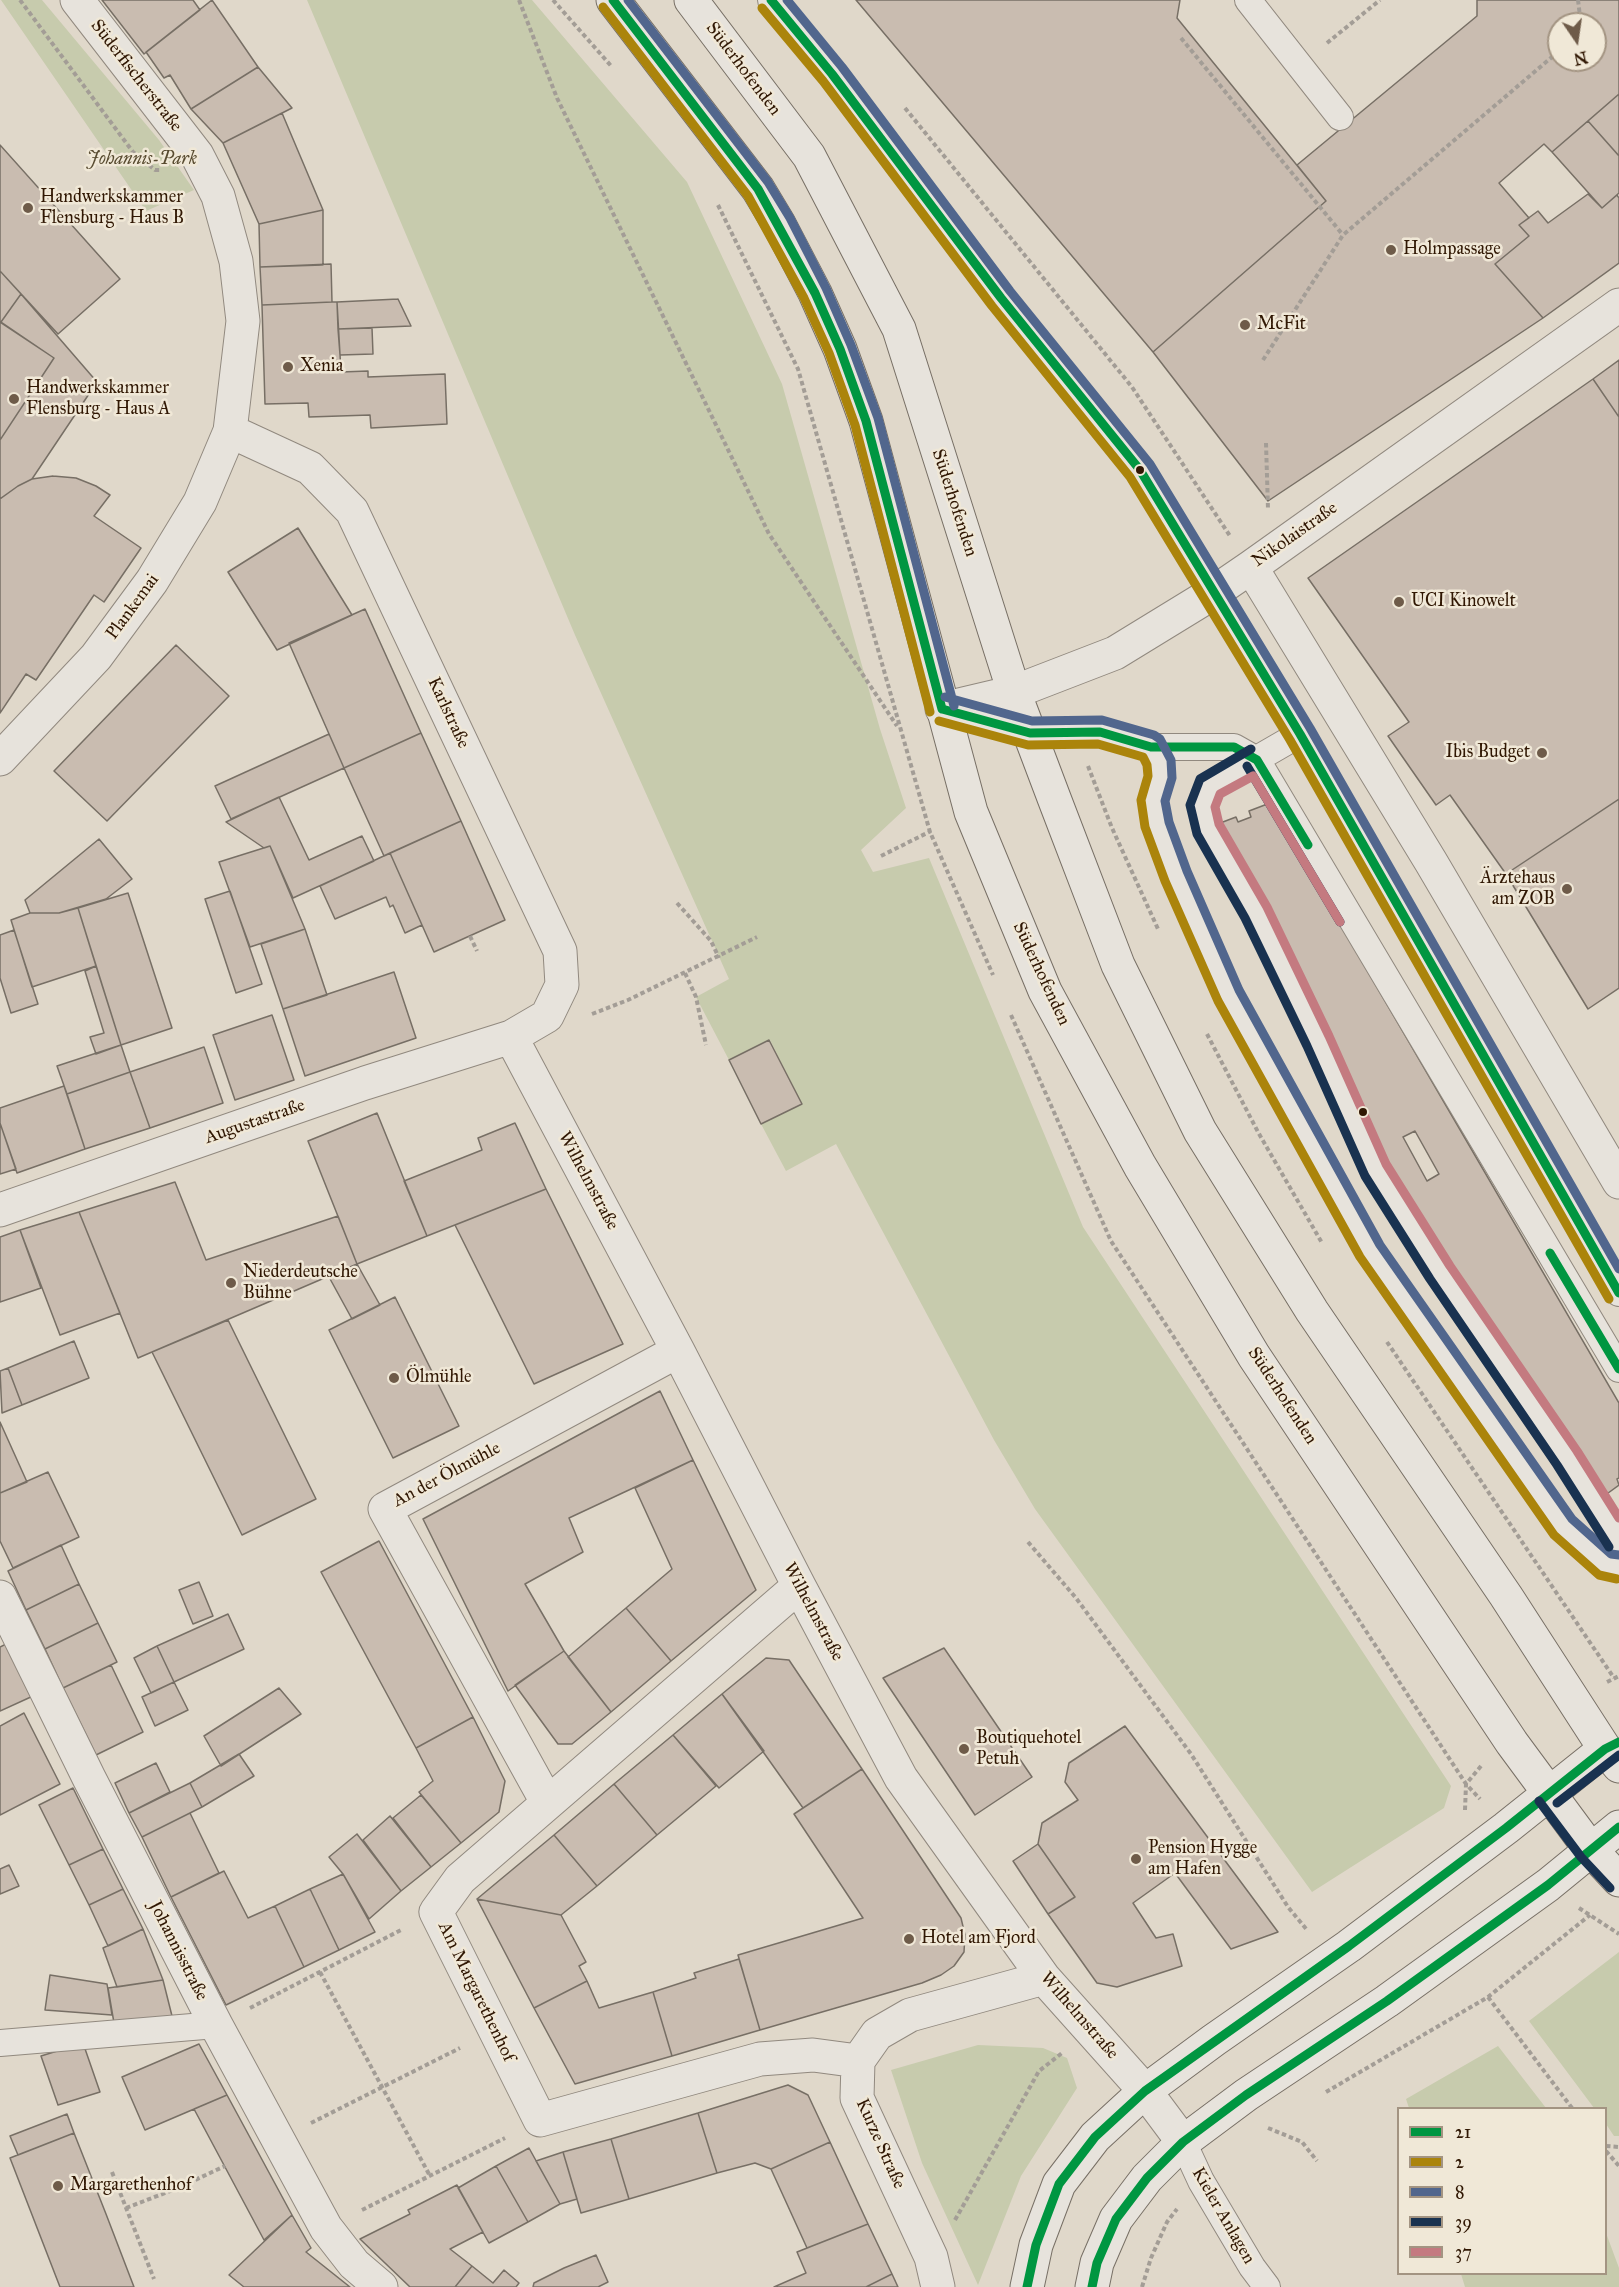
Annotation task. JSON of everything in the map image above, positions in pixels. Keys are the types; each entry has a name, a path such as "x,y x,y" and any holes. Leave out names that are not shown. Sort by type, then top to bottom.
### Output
{"street":[{"name":"Süderfischerstraße","path":"77,0 197,155 218,196 236,261 243,321 230,431"},
{"name":"Süderhofenden","path":"614,0 758,189 815,293 840,349 866,421 971,812 1046,991 1140,1166 1254,1356 1512,1743 1592,1850 1619,1880"},
{"name":"Süderhofenden","path":"691,0 809,156 899,329 1014,692 1118,965 1200,1131 1312,1311 1614,1752"},
{"name":"Nikolaistraße","path":"942,709 1014,692 1115,653 1251,567 1619,305"},
{"name":"Plankemai","path":"0,759 96,657 153,581 200,502 230,431"},
{"name":"Karlstraße","path":"230,431 310,468 352,511 560,951 562,985 547,1016"},
{"path":"1251,567 1431,862 1619,1182"},
{"path":"511,1037 547,1016"},
{"name":"Augustastraße","path":"0,1210 354,1087 511,1037"},
{"name":"Wilhelmstraße","path":"511,1037 901,1778 1044,1978 1145,2091 1183,2142"},
{"name":"An der Ölmühle","path":"547,1802 385,1509 678,1351"},
{"name":"Am Margarethenhof","path":"540,2120 436,1912 460,1879 799,1586"},
{"name":"Johannisstraße","path":"0,1597 89,1779 216,2025 326,2228 354,2264 381,2287"},
{"path":"1027,2287 1036,2245 1059,2184 1095,2137 1145,2091 1349,1946 1549,1794 1614,1752"},
{"path":"1092,2287 1097,2263 1116,2219 1147,2178 1183,2142 1246,2094 1387,2001 1548,1885 1619,1827"},
{"path":"540,2120 760,2059 813,2055 858,2061 877,2034 910,2015 1044,1978"},
{"name":"Kurze Straße","path":"858,2061 857,2097 934,2272"}],"lane":[{"path":"771,0 832,74 1001,298 1140,470 1300,734 1619,1293"},
{"path":"1248,0 1340,117"},
{"path":"942,709 1030,733 1100,732 1151,747 1234,747 1257,760 1619,1369"},
{"path":"1300,734 1210,786 1202,806 1209,830 1261,923 1318,1041 1375,1170 1440,1273 1567,1458 1619,1541"},
{"path":"1151,747 1159,761 1160,777 1153,800 1157,825 1180,887 1228,995 1370,1251 1563,1527 1606,1565 1619,1567"},
{"path":"0,2043 216,2025"},
{"name":"Kieler Anlagen","path":"1183,2142 1207,2190 1267,2287"}],"path":[{"path":"20,0 133,152 155,170 174,168 197,155"},
{"path":"519,0 557,98 769,534 899,730"},
{"path":"1299,65 1380,0"},
{"path":"1181,38 1343,235"},
{"path":"1263,360 1343,235 1547,61"},
{"path":"900,101 1132,387 1251,567"},
{"path":"1266,443 1268,512"},
{"path":"1230,536 1240,530"},
{"path":"881,856 930,832"},
{"path":"677,903 711,941 719,958"},
{"path":"470,936 477,951"},
{"path":"547,1016 588,1016 719,958 757,937"},
{"path":"685,973 696,997 706,1045"},
{"path":"1028,1542 1076,1598 1191,1754 1288,1907 1307,1930"},
{"path":"216,2025 436,1912"},
{"path":"1316,2097 1488,1998 1590,1915"},
{"path":"320,1972 430,2176"},
{"path":"1488,1998 1570,2107"},
{"path":"934,2272 949,2230 1039,2071 1091,2031"},
{"path":"279,2140 462,2047"},
{"path":"326,2228 540,2120"},
{"path":"1276,2121 1266,2127 1302,2142 1317,2161"},
{"path":"1607,2153 1619,2166"},
{"path":"126,2208 178,2188 225,2166"},
{"path":"112,2172 154,2279"}],"green space":[{"name":"Johannis-Park","path":"1,0 42,0 159,140 194,190 146,211"},
{"path":"307,0 532,0 687,182 782,384 880,729 906,808 861,850 873,872 929,858 1083,1227 1451,1786 1444,1808 1312,1892 1035,1509 994,1440 836,1144 786,1171 761,1124 802,1104 770,1040 729,1060 696,997 729,979 575,635"},
{"path":"1619,1952 1619,2136 1614,2136 1607,2126 1607,2107 1593,2107 1529,2021"},
{"path":"978,2045 1043,2048 1067,2058 1077,2088 1021,2176 978,2285 922,2163 891,2070"},
{"path":"1498,2046 1545,2107 1409,2107 1406,2099"},
{"path":"1607,2236 1619,2268 1619,2287 1465,2287 1461,2275 1607,2275"}],"building":[{"path":"102,0 193,0 200,10 144,54"},
{"path":"212,0 258,67 191,109 170,75 164,78 146,52"},
{"path":"856,0 1180,0 1177,18 1326,201 1153,352"},
{"name":"Holmpassage","path":"1477,0 1619,0 1619,94 1552,152 1544,144 1499,183 1529,218 1519,225 1529,236 1495,264 1543,318 1268,501 1153,352 1326,201 1297,165 1477,16"},
{"path":"258,67 292,108 223,143 191,109"},
{"path":"1619,94 1619,156 1588,121"},
{"path":"282,113 323,210 259,224 223,143"},
{"path":"1588,121 1619,156 1619,193 1602,208 1552,152"},
{"name":"Handwerkskammer Flensburg - Haus B","path":"0,145 120,279 58,334 0,271"},
{"path":"1588,194 1602,208 1617,195 1619,198 1619,263 1543,318 1495,264 1529,236 1519,225 1538,211 1548,223"},
{"path":"323,210 323,265 260,267 259,224"},
{"path":"331,264 332,302 262,305 260,267"},
{"path":"0,271 21,294 1,322 0,322"},
{"path":"21,294 97,382 32,479 0,499 0,440 54,358 1,322"},
{"path":"398,299 411,326 338,329 337,302"},
{"path":"337,302 341,372 368,371 368,377 445,374 447,424 371,428 370,415 309,417 308,403 265,404 262,305"},
{"name":"Handwerkskammer Flensburg - Haus A","path":"0,322 54,358 0,440"},
{"path":"372,328 373,354 340,355 338,329"},
{"path":"1619,360 1619,417 1593,379"},
{"path":"1593,379 1619,417 1619,799 1506,874 1450,795 1436,805 1388,736 1409,722 1308,578"},
{"path":"53,476 76,478 110,495 94,516 141,548 104,602 94,595 36,680 26,674 0,713 0,499 32,479"},
{"path":"298,528 352,615 277,650 228,572"},
{"path":"365,609 421,733 344,768 289,643"},
{"path":"176,645 229,696 107,821 54,771"},
{"path":"421,733 461,821 384,856 344,768"},
{"path":"329,734 344,768 231,819 215,786"},
{"path":"279,797 309,860 362,836 374,861 293,898 270,846 264,848 226,822"},
{"name":"Ärztehaus am ZOB","path":"1619,799 1619,988 1588,1009 1506,874"},
{"path":"1270,803 1619,1403 1619,1478 1617,1479 1619,1485 1604,1496 1393,1178 1215,825 1236,817 1238,822 1251,817 1249,811"},
{"path":"461,821 505,920 434,952 390,853"},
{"path":"99,839 132,879 106,899 59,913 30,913 25,900"},
{"path":"270,846 305,929 250,947 219,862"},
{"path":"390,853 422,925 405,933 393,905 390,907 386,897 335,919 320,886"},
{"path":"230,891 262,984 236,993 205,899"},
{"path":"128,893 172,1028 121,1045 78,908"},
{"path":"78,908 96,966 32,987 11,920 30,913 59,913"},
{"path":"305,929 327,995 283,1009 261,944"},
{"path":"14,930 38,1004 11,1013 0,978 0,935"},
{"path":"96,966 121,1045 96,1054 90,1037 104,1033 85,971"},
{"path":"394,972 416,1038 305,1076 283,1009"},
{"path":"272,1015 294,1080 235,1100 213,1035"},
{"path":"769,1040 802,1104 761,1124 729,1060"},
{"path":"121,1045 130,1072 67,1094 57,1066"},
{"path":"204,1047 223,1103 150,1128 130,1072"},
{"path":"130,1072 150,1128 85,1149 67,1094"},
{"path":"64,1086 85,1149 17,1173 0,1123 0,1108"},
{"path":"377,1113 427,1236 357,1264 308,1141"},
{"path":"0,1123 16,1169 0,1174"},
{"path":"515,1123 546,1189 427,1236 404,1181 482,1150 478,1138"},
{"path":"1415,1131 1439,1174 1427,1181 1403,1137"},
{"path":"175,1182 206,1260 338,1216 357,1264 138,1358 79,1212"},
{"path":"546,1189 623,1344 534,1384 455,1225"},
{"path":"79,1212 120,1313 60,1335 20,1230"},
{"path":"20,1230 41,1288 0,1302 0,1237"},
{"path":"357,1264 380,1305 352,1319 329,1277"},
{"name":"Ölmühle","path":"395,1297 459,1426 393,1458 329,1330"},
{"path":"228,1320 316,1499 242,1535 152,1352"},
{"path":"74,1341 89,1378 22,1405 8,1368"},
{"path":"8,1368 22,1405 2,1413 0,1371"},
{"path":"660,1391 693,1460 569,1518 583,1552 525,1584 564,1651 508,1691 423,1519"},
{"path":"0,1422 27,1482 0,1493"},
{"path":"693,1460 756,1590 671,1661 626,1608 672,1569 635,1488"},
{"path":"48,1472 79,1537 13,1568 0,1541 0,1493"},
{"path":"379,1541 473,1717 416,1748 321,1572"},
{"path":"61,1545 79,1584 26,1610 8,1571"},
{"path":"199,1582 213,1616 193,1624 179,1590"},
{"path":"79,1584 98,1623 45,1649 26,1610"},
{"path":"626,1608 671,1661 611,1712 568,1657"},
{"path":"228,1614 244,1649 174,1682 157,1646"},
{"path":"98,1623 117,1662 63,1688 45,1649"},
{"path":"10,1642 33,1696 0,1711 0,1647"},
{"path":"157,1646 174,1682 151,1693 134,1658"},
{"path":"944,1648 1032,1777 975,1815 883,1678"},
{"path":"564,1651 611,1712 572,1744 558,1744 515,1685"},
{"path":"766,1658 789,1660 862,1769 803,1808 722,1694"},
{"path":"111,1665 143,1732 96,1755 63,1688"},
{"path":"174,1682 188,1710 155,1726 142,1697"},
{"path":"279,1688 301,1714 221,1766 204,1736"},
{"path":"722,1694 764,1751 719,1788 673,1735"},
{"path":"24,1713 60,1784 0,1815 0,1726"},
{"path":"473,1717 505,1781 499,1812 461,1843 419,1792 433,1781 416,1748"},
{"name":"Pension Hygge am Hafen","path":"1125,1726 1278,1932 1231,1949 1175,1873 1133,1903 1156,1938 1173,1934 1182,1966 1117,1987 1097,1983 1048,1914 1075,1897 1038,1844 1042,1823 1078,1800 1065,1782 1069,1763"},
{"path":"673,1735 716,1786 657,1835 614,1784"},
{"path":"239,1754 254,1776 202,1807 190,1783"},
{"path":"156,1763 170,1792 129,1813 115,1783"},
{"path":"862,1769 961,1918 965,1935 964,1952 954,1966 941,1975 922,1983 760,2030 738,1955 863,1918 794,1814"},
{"path":"190,1783 202,1807 142,1837 129,1813"},
{"path":"614,1784 657,1835 597,1886 554,1835"},
{"path":"73,1788 103,1849 69,1865 39,1805"},
{"path":"421,1795 461,1843 431,1867 393,1818"},
{"path":"190,1813 219,1873 171,1897 142,1837"},
{"path":"390,1816 431,1867 401,1891 363,1840"},
{"path":"357,1834 401,1891 369,1919 343,1874 329,1857"},
{"path":"554,1835 597,1886 561,1915 477,1899"},
{"path":"1038,1844 1075,1897 1048,1914 1013,1861"},
{"path":"103,1849 123,1889 89,1905 69,1865"},
{"path":"9,1865 19,1886 0,1894 0,1869"},
{"path":"224,1871 248,1918 275,1906 304,1967 226,2005 171,1897"},
{"path":"343,1874 375,1932 339,1950 310,1889"},
{"path":"123,1889 143,1929 108,1946 89,1905"},
{"path":"310,1889 339,1950 304,1967 275,1906"},
{"path":"477,1899 561,1915 586,1962 579,1966 587,1981 534,2008"},
{"path":"143,1929 163,1980 117,1987 103,1948"},
{"path":"739,1959 760,2030 672,2056 653,1992 696,1978 694,1973"},
{"path":"50,1975 107,1984 112,2015 45,2010"},
{"path":"163,1980 172,2016 114,2023 108,1988"},
{"path":"587,1981 599,2008 653,1992 672,2056 575,2084 534,2008"},
{"path":"83,2043 100,2092 58,2105 41,2056"},
{"path":"199,2044 227,2095 145,2130 122,2077"},
{"path":"788,2085 808,2095 830,2142 771,2169 755,2163 717,2173 698,2113"},
{"path":"227,2095 292,2215 264,2240 194,2109"},
{"path":"698,2113 717,2173 629,2199 611,2139"},
{"path":"67,2114 74,2133 18,2155 10,2136"},
{"name":"Margarethenhof","path":"74,2133 134,2287 60,2287 10,2158"},
{"path":"611,2139 629,2199 581,2213 563,2152"},
{"path":"830,2142 868,2224 807,2248 771,2169"},
{"path":"529,2148 560,2204 528,2222 496,2166"},
{"path":"563,2152 577,2199 560,2204 536,2161"},
{"path":"496,2166 528,2222 489,2243 458,2188"},
{"path":"457,2185 483,2232 450,2249 472,2266 455,2287 410,2287 360,2239 410,2214 408,2210"},
{"path":"292,2215 311,2248 306,2252 350,2287 244,2287 229,2275"},
{"path":"868,2224 892,2274 866,2287 774,2287 806,2273 797,2252"},
{"path":"596,2255 608,2282 598,2287 533,2287 534,2283"},
{"path":"472,2266 493,2283 504,2270 519,2283 516,2287 455,2287"},
{"path":"892,2274 898,2287 866,2287"}],"transit line":[{"name":"21","path":"613,0 758,189 815,293 840,349 866,421 942,709"},
{"name":"8","path":"628,0 768,182 790,218 826,288 851,345 878,418 954,706"},
{"name":"21","path":"771,0 832,74 1001,298 1140,470 1300,734 1619,1293"},
{"name":"8","path":"787,0 842,67 1010,291 1150,464 1310,728 1619,1269"},
{"name":"2","path":"603,7 748,196 804,298 829,353 855,425 930,712"},
{"name":"2","path":"762,8 823,81 992,306 1130,477 1290,740 1609,1299"},
{"name":"8","path":"945,697 1032,721 1102,720 1154,735 1160,739 1171,760 1172,778 1165,801 1169,822 1187,871 1239,990 1380,1245 1572,1519 1611,1554 1619,1555"},
{"name":"21","path":"942,709 1030,733 1100,732 1151,747 1234,747 1257,760 1308,845"},
{"name":"2","path":"939,721 1028,745 1098,744 1143,757 1147,765 1148,776 1141,800 1145,827 1165,881 1218,1001 1360,1257 1554,1535 1599,1575 1617,1579"},
{"name":"39","path":"1251,749 1200,779 1190,805 1197,834 1245,918 1307,1046 1365,1176 1430,1279 1557,1465 1609,1547"},
{"name":"39","path":"1247,766 1340,922"},
{"name":"37","path":"1340,922 1253,776 1220,794 1215,807 1219,824 1267,907 1329,1036 1386,1164 1450,1266 1577,1451 1619,1518"},
{"name":"21","path":"1550,1253 1619,1369"},
{"name":"21","path":"1027,2287 1036,2245 1059,2184 1095,2137 1145,2091 1349,1946 1506,1828 1605,1749 1619,1742"},
{"name":"39","path":"1557,1803 1619,1755"},
{"name":"39","path":"1539,1801 1581,1857 1610,1888"},
{"name":"21","path":"1092,2287 1097,2263 1116,2219 1147,2178 1183,2142 1246,2095 1387,2001 1548,1885 1619,1827"}],"place":[{"name":"Handwerkskammer Flensburg - Haus B","path":"28,208"},
{"name":"Holmpassage","path":"1391,250"},
{"name":"McFit","path":"1245,325"},
{"name":"Xenia","path":"288,367"},
{"name":"Handwerkskammer Flensburg - Haus A","path":"14,399"},
{"name":"UCI Kinowelt","path":"1399,602"},
{"name":"Ibis Budget","path":"1542,753"},
{"name":"Ärztehaus am ZOB","path":"1567,889"},
{"name":"Niederdeutsche Bühne","path":"231,1283"},
{"name":"Ölmühle","path":"394,1378"},
{"name":"Boutiquehotel Petuh","path":"964,1749"},
{"name":"Pension Hygge am Hafen","path":"1136,1859"},
{"name":"Hotel am Fjord","path":"909,1939"},
{"name":"Margarethenhof","path":"58,2186"}]}
